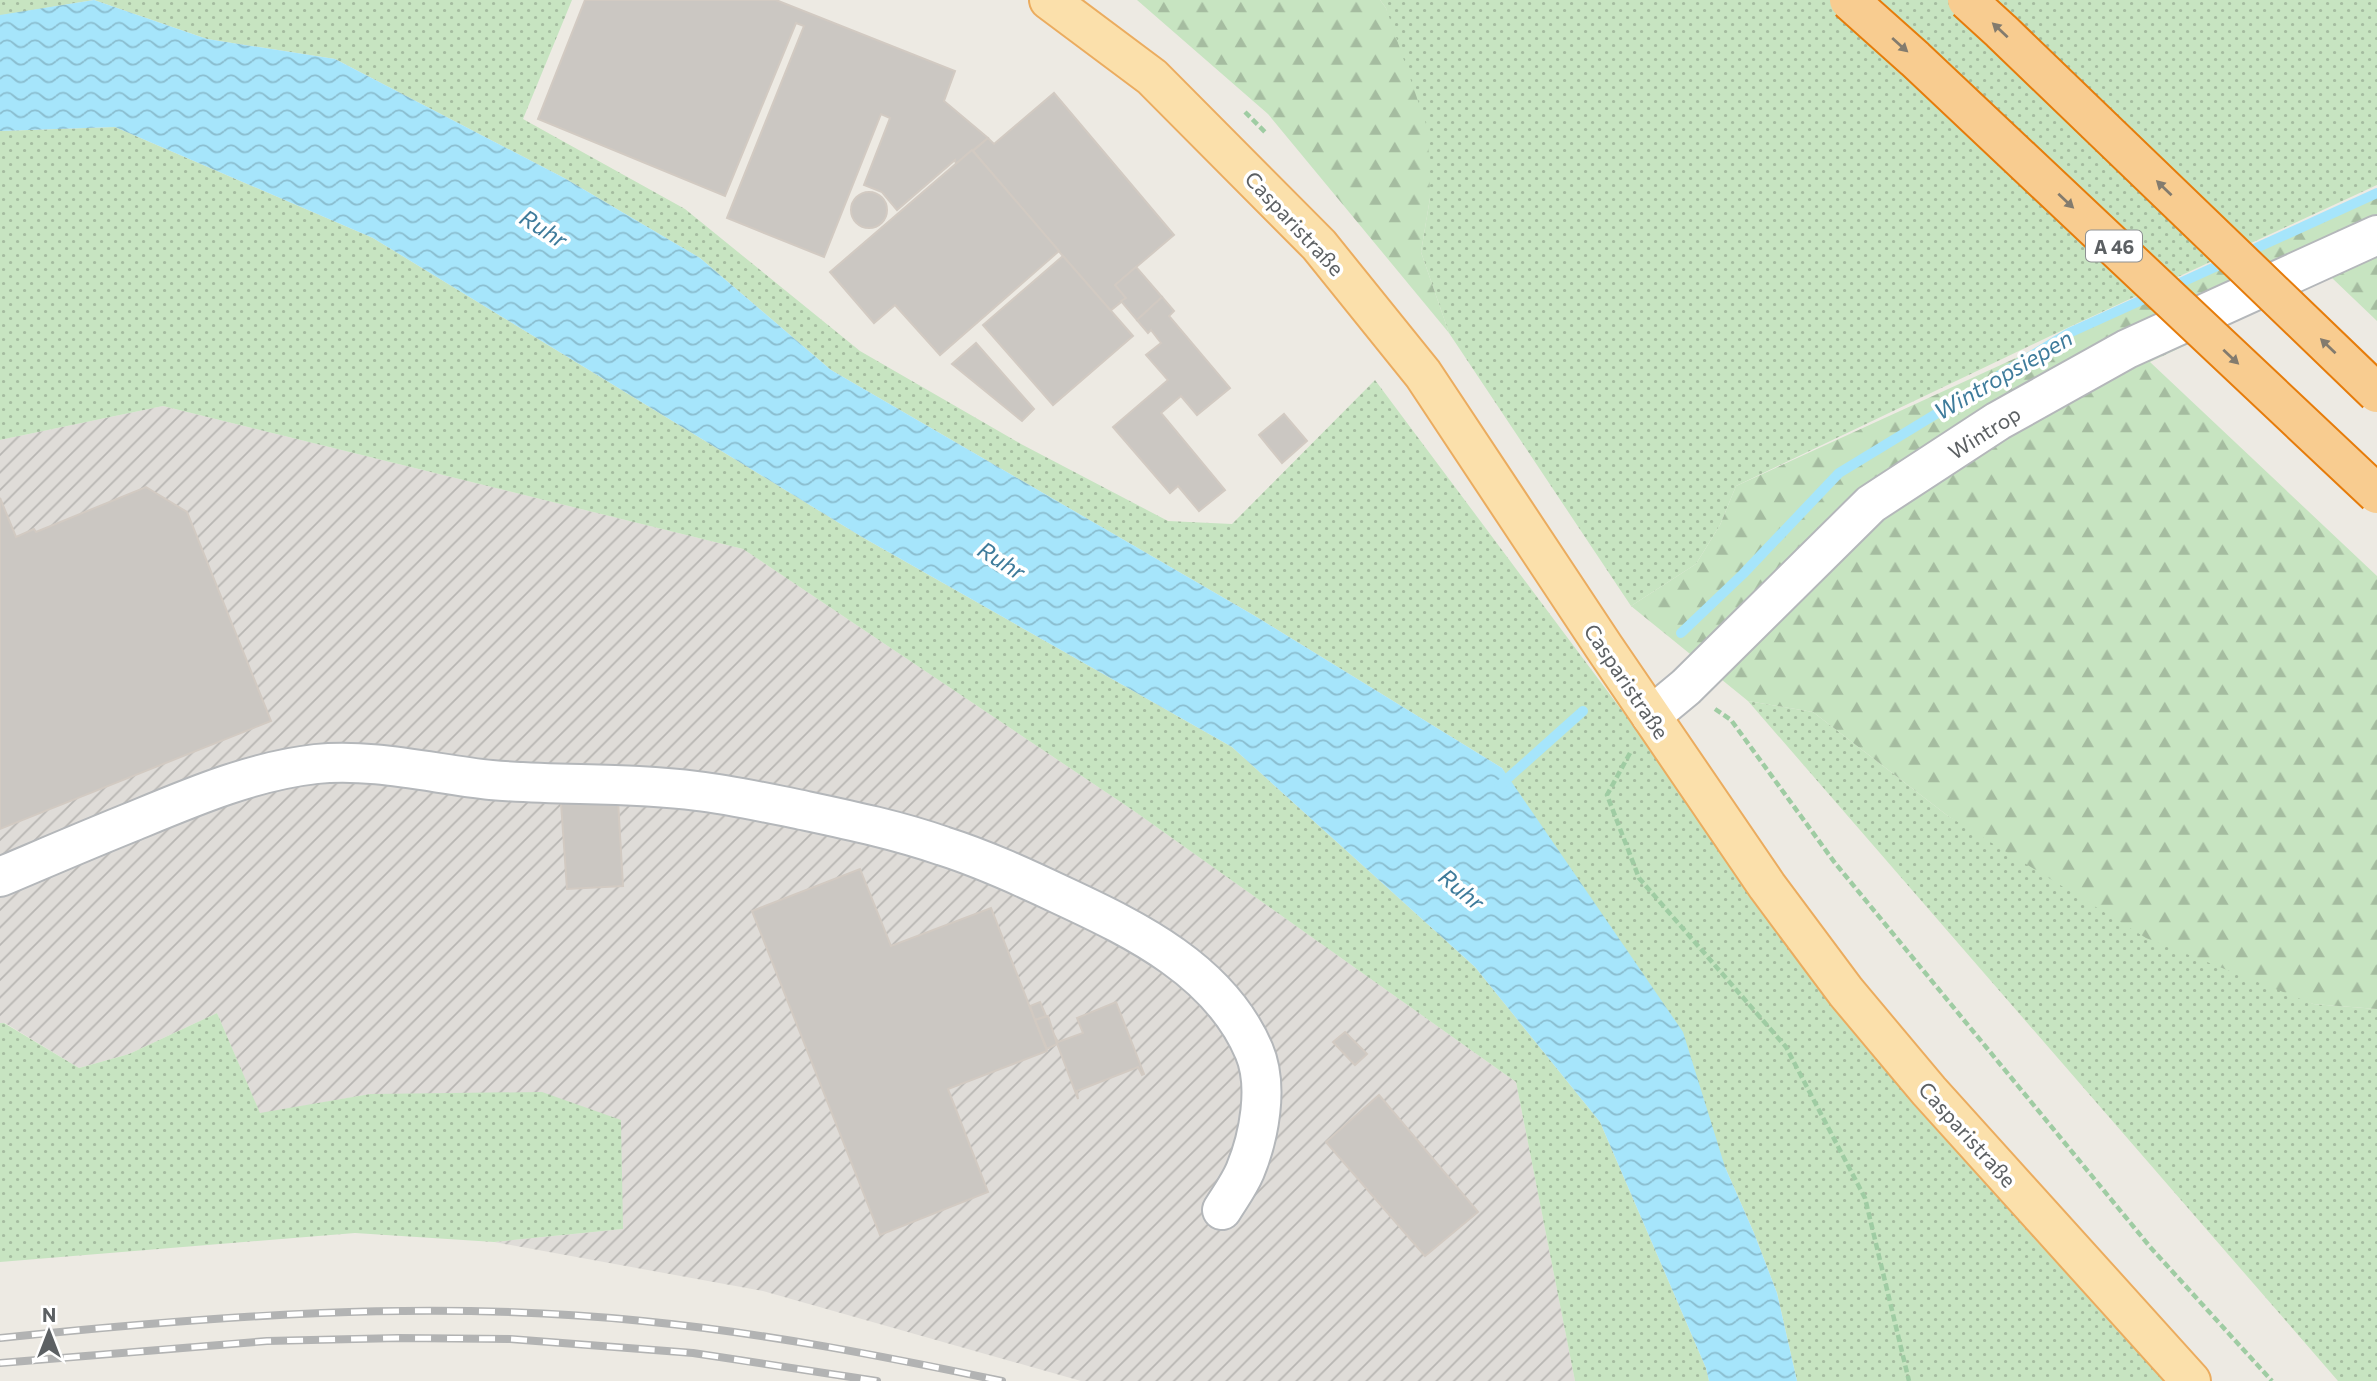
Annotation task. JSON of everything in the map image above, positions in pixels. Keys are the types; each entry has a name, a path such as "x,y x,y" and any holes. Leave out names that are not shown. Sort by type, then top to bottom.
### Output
{"highway":[{"name":"A 46","path":"1849,0 2377,494"},
{"path":"1966,0 2377,394"}],"main road":[{"name":"Casparistraße","path":"1049,0 1152,77 1319,245 1423,374 1767,886 1846,992 1929,1091 2191,1381"}],"street":[{"name":"Wintrop","path":"1651,716 1686,687 1871,504 1998,421 2127,349 2377,235"},
{"path":"0,877 195,795 250,778 316,764 371,765 522,782 695,790 848,820 940,845 981,859 1124,924 1174,956 1193,972 1235,1019 1254,1051 1259,1070 1261,1098 1255,1139 1245,1170 1222,1210"}],"path":[{"path":"1651,716 1607,795 1611,807 1639,878 1786,1047 1865,1198 1909,1381"}],"shaded area":[{"path":"163,406 743,549 1134,811 1516,1082 1575,1381 1081,1381 763,1291 494,1242 623,1229 370,1094 260,1114 217,1013 129,1054 79,1068 5,1023 0,1023 0,440"}],"green space":[{"path":"0,0 94,0 0,15"},
{"path":"94,0 572,0 523,119 685,209 860,351 1021,444 1168,521 1232,524 1375,380 1629,720 2098,1305 2165,1381 1797,1381 1777,1293 1725,1167 1502,768 1255,616 831,370 700,258 566,179 335,59 207,39"},
{"path":"1137,0 1380,0 1386,8 1428,130 1430,198 1421,252 1449,333 1268,114"},
{"path":"1380,0 2377,0 2377,185 2065,329 1736,486 1720,525 1696,564 1631,606 1449,333 1421,252 1430,198 1386,8"},
{"path":"115,127 373,238 862,537 1232,747 1475,967 1600,1122 1706,1368 1709,1381 1575,1381 1516,1082 1134,811 743,549 163,406 0,440 0,131"},
{"path":"2377,193 2377,321 2331,277 2150,362 2377,576 2377,1009 2313,1004 2146,938 1948,816 1813,712 1748,701 1631,606 1696,564 1720,525 1736,486"},
{"path":"1748,701 1813,712 1948,816 2313,1004 2377,1009 2377,1381 2338,1381"},
{"path":"217,1013 260,1113 370,1094 542,1092 621,1120 623,1229 494,1242 355,1233 0,1262 0,1023 79,1068 129,1054"}],"water":[{"name":"Ruhr","path":"94,0 207,39 335,59 566,179 700,258 831,370 1255,616 1502,768 1683,1032 1725,1167 1777,1293 1797,1381 1709,1381 1706,1368 1600,1122 1475,967 1232,747 862,537 373,238 115,127 0,131 0,15"}],"building":[{"path":"585,0 776,0 955,71 944,101 988,138 956,164 955,160 897,210 882,192 864,185 890,118 881,114 824,257 727,218 804,26 796,23 725,196 538,119"},
{"path":"1054,93 1174,235 1115,285 1126,298 1110,311 973,151 988,138 994,144"},
{"path":"972,150 1059,251 940,355 895,305 874,323 830,272"},
{"path":"869,192 882,197 887,210 882,223 869,228 856,223 851,210 856,197"},
{"path":"1063,256 1133,336 1053,405 983,325"},
{"path":"1136,267 1162,297 1137,320 1121,301 1126,298 1115,285"},
{"path":"1162,297 1174,311 1169,316 1230,388 1197,415 1181,396 1161,413 1225,490 1199,511 1178,486 1170,493 1113,427 1168,380 1146,355 1161,343 1151,330 1148,333 1137,320"},
{"path":"976,343 1034,409 1022,421 952,364"},
{"path":"1284,414 1307,441 1282,463 1259,435"},
{"path":"146,487 187,512 271,721 0,829 0,498 16,537 34,529 36,532"},
{"path":"618,800 623,886 567,889 561,803"},
{"path":"860,869 891,946 991,908 1047,1051 948,1089 988,1192 880,1235 752,911"},
{"path":"1040,1002 1046,1016 1035,1020 1030,1006"},
{"path":"1116,1002 1144,1074 1142,1075 1138,1067 1077,1091 1078,1099 1053,1033 1058,1042 1083,1033 1077,1018"},
{"path":"1048,1016 1057,1044 1047,1049 1035,1020"},
{"path":"1345,1032 1367,1054 1355,1065 1333,1042"},
{"path":"1379,1095 1478,1212 1425,1256 1326,1142"}],"waterway":[{"name":"Wintropsiepen","path":"2243,254 2377,193"},
{"name":"Wintropsiepen","path":"2169,288 2228,261"},
{"name":"Wintropsiepen","path":"1681,633 1743,574 1839,473 2069,333 2155,294"},
{"path":"1499,786 1583,711"}],"railway":[{"path":"0,1338 241,1317 482,1311 688,1326 868,1354 1002,1381"},
{"path":"0,1363 267,1341 510,1339 693,1353 877,1381"}]}
